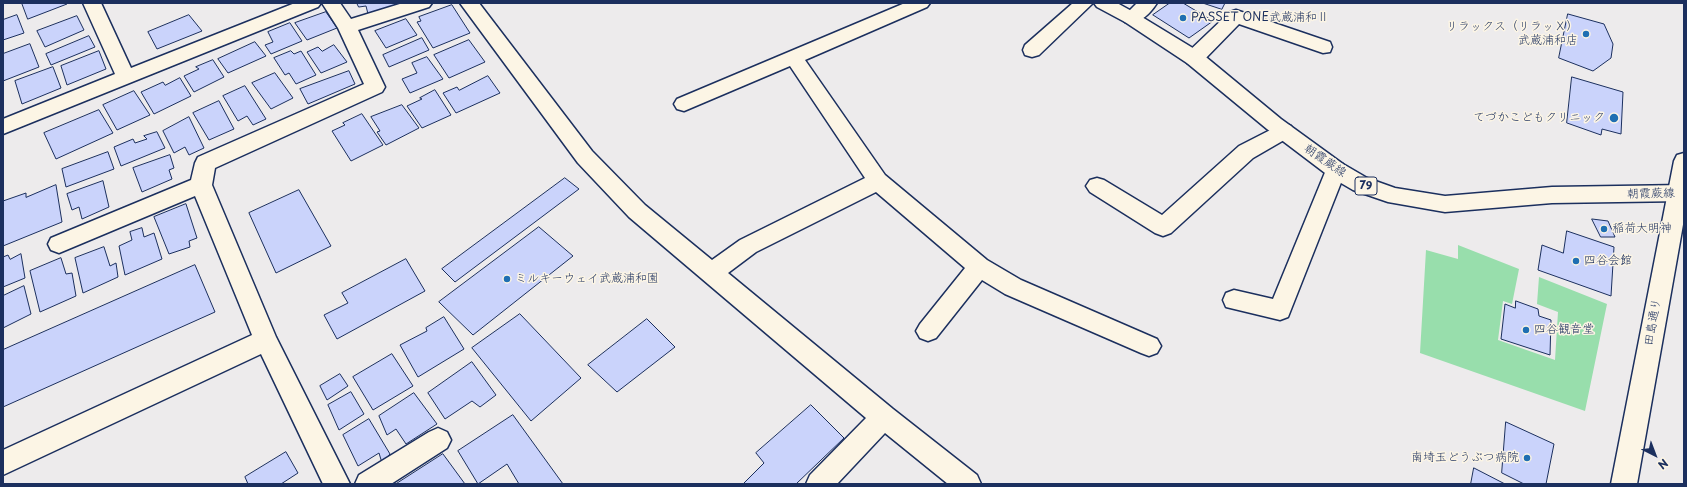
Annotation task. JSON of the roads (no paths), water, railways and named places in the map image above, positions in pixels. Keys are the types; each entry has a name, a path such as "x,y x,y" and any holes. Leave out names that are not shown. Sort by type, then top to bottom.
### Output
{"street":[{"path":"92,3 126,78"},
{"path":"3,127 312,3"},
{"path":"331,3 347,27 375,87 205,163 201,184 266,340 337,484"},
{"path":"347,27 423,3"},
{"path":"469,3 585,157 637,211 884,416 958,481"},
{"path":"684,104 921,3"},
{"path":"1032,50 1084,3"},
{"name":"朝霞蕨線","path":"1103,3 1131,18 1194,58 1284,131 1336,170 1360,184 1395,196 1445,204 1552,195 1680,193"},
{"path":"1131,18 1148,3"},
{"path":"1194,58 1236,16 1324,47"},
{"path":"794,58 878,181 979,267 1013,287 1149,346"},
{"path":"1097,186 1163,226 1246,152 1284,131"},
{"name":"田島通り","path":"1624,484 1680,193 1684,161"},
{"path":"1234,300 1280,310 1336,170"},
{"path":"712,273 748,246 878,181"},
{"path":"59,244 201,184"},
{"path":"928,331 979,267"},
{"path":"3,462 266,340"},
{"path":"819,484 884,416"},
{"path":"368,484 438,440"}],"place":[{"name":"PASSET ONE武蔵浦和Ⅱ","path":"1183,18"},
{"name":"リラックス（リラッＸ） 武蔵浦和店","path":"1586,34"},
{"name":"てづかこどもクリニック","path":"1614,118"},
{"name":"稲荷大明神","path":"1604,229"},
{"name":"四谷会館","path":"1576,261"},
{"name":"ミルキーウェイ武蔵浦和園","path":"507,279"},
{"name":"四谷観音堂","path":"1526,330"},
{"name":"南埼玉どうぶつ病院","path":"1527,458"}]}
